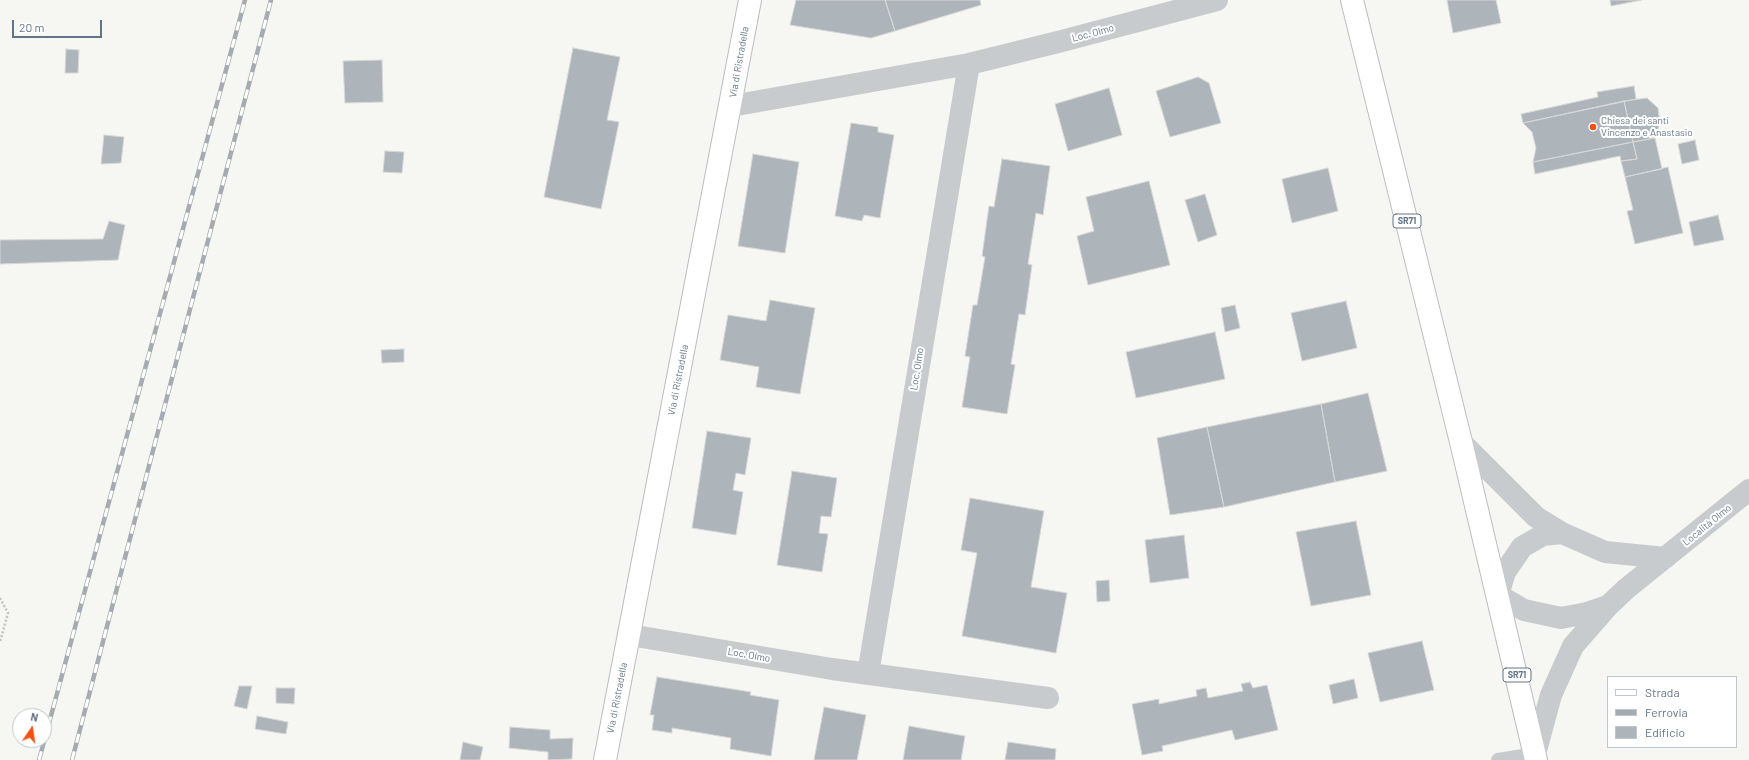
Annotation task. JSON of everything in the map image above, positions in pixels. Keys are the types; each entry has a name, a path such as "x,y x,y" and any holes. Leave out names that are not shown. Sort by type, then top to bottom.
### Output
{"street":[{"name":"Via di Ristradella","path":"605,760 731,106 750,0"},
{"name":"Loc. Olmo","path":"731,106 969,64 1217,0"},
{"name":"SR71","path":"1352,0 1461,442 1536,757"},
{"name":"Loc. Olmo","path":"868,674 969,64"},
{"path":"1461,442 1536,517 1562,533 1605,552 1664,558"},
{"name":"Località Olmo","path":"1536,757 1551,695 1574,646 1608,606 1626,589 1749,490"},
{"path":"1562,533 1543,535 1522,546 1505,572 1498,595 1524,610 1561,618 1587,613 1608,606"},
{"name":"Loc. Olmo","path":"630,635 868,674 1048,698"}],"lane":[{"path":"1498,760 1536,757"}],"path":[{"path":"0,598 8,613 0,642"}],"building":[{"path":"796,0 885,0 895,31 871,38 790,25"},
{"path":"885,0 980,0 981,5 895,31"},
{"path":"1447,0 1496,0 1501,23 1453,33"},
{"path":"1610,0 1642,0 1611,6"},
{"path":"573,48 620,57 607,120 619,122 601,209 544,197"},
{"path":"66,49 79,50 78,73 65,73"},
{"path":"382,60 383,102 345,103 343,61"},
{"path":"1198,77 1209,83 1221,123 1170,137 1156,91"},
{"path":"1634,86 1636,99 1523,123 1521,114 1598,97 1597,92"},
{"path":"1109,88 1122,135 1068,151 1055,104"},
{"path":"1647,98 1658,108 1660,123 1655,138 1633,142 1624,101"},
{"path":"1624,101 1633,142 1533,162 1536,148 1532,132 1523,123"},
{"path":"851,123 878,127 878,132 894,135 880,218 864,215 862,221 835,216"},
{"path":"104,135 124,137 121,163 101,164"},
{"path":"1655,138 1662,169 1625,177 1621,161 1637,159 1633,142"},
{"path":"1695,140 1699,160 1682,164 1678,144"},
{"path":"1633,142 1637,159 1621,161 1620,156 1535,174 1533,162"},
{"path":"385,151 404,152 402,173 383,172"},
{"path":"753,154 799,162 785,253 738,246"},
{"path":"1002,159 1050,166 1043,215 1036,213 1028,264 1032,265 1025,315 1019,314 1011,364 1015,365 1007,414 962,407 970,357 965,356 973,305 977,305 985,257 982,256 989,206 994,207"},
{"path":"1668,167 1683,233 1635,244 1627,211 1633,210 1625,177"},
{"path":"1328,168 1338,211 1292,223 1282,179"},
{"path":"1149,181 1170,265 1088,285 1077,236 1094,231 1086,197"},
{"path":"1205,194 1217,235 1198,242 1185,200"},
{"path":"1718,215 1724,240 1694,246 1689,222"},
{"path":"109,221 125,225 118,260 0,264 0,240 103,239"},
{"path":"770,300 815,308 800,394 756,387 759,367 720,360 728,315 766,321"},
{"path":"1346,301 1357,348 1302,361 1291,313"},
{"path":"1235,305 1240,328 1225,332 1221,308"},
{"path":"1215,332 1225,379 1136,398 1126,352"},
{"path":"404,349 404,362 382,363 381,350"},
{"path":"1368,393 1387,471 1335,482 1321,404"},
{"path":"1321,404 1335,482 1224,507 1207,427"},
{"path":"1207,427 1224,507 1170,515 1157,438"},
{"path":"707,431 751,438 745,475 736,473 733,490 743,492 736,535 692,528"},
{"path":"792,471 837,478 831,517 821,516 819,533 828,534 822,572 777,565"},
{"path":"970,498 1044,511 1031,587 1067,593 1056,653 962,636 977,553 961,550"},
{"path":"1356,521 1371,595 1311,606 1296,532"},
{"path":"1184,535 1189,578 1150,583 1145,540"},
{"path":"1109,580 1110,601 1097,602 1096,581"},
{"path":"1422,641 1434,690 1380,702 1368,653"},
{"path":"657,677 751,692 750,695 779,700 771,756 730,749 731,738 672,728 672,733 652,730 654,715 650,715"},
{"path":"1354,679 1358,698 1333,704 1329,685"},
{"path":"1250,682 1253,688 1267,685 1278,730 1235,740 1232,730 1162,746 1163,751 1142,755 1132,704 1159,699 1159,704 1197,696 1196,690 1206,688 1208,698 1243,691 1241,684"},
{"path":"239,686 252,686 247,709 234,706"},
{"path":"276,688 295,688 294,704 276,703"},
{"path":"824,707 866,715 857,760 814,760"},
{"path":"257,716 288,722 286,734 255,729"},
{"path":"909,726 965,736 961,760 903,760"},
{"path":"510,727 550,730 550,739 573,738 572,759 548,760 548,752 509,748"},
{"path":"463,742 483,747 480,760 460,760"},
{"path":"1008,742 1056,749 1055,760 1005,760"}],"railway":[{"path":"39,760 245,0"},
{"path":"72,760 271,0"}],"place":[{"name":"Chiesa dei santi Vincenzo e Anastasio","path":"1593,127"}]}
